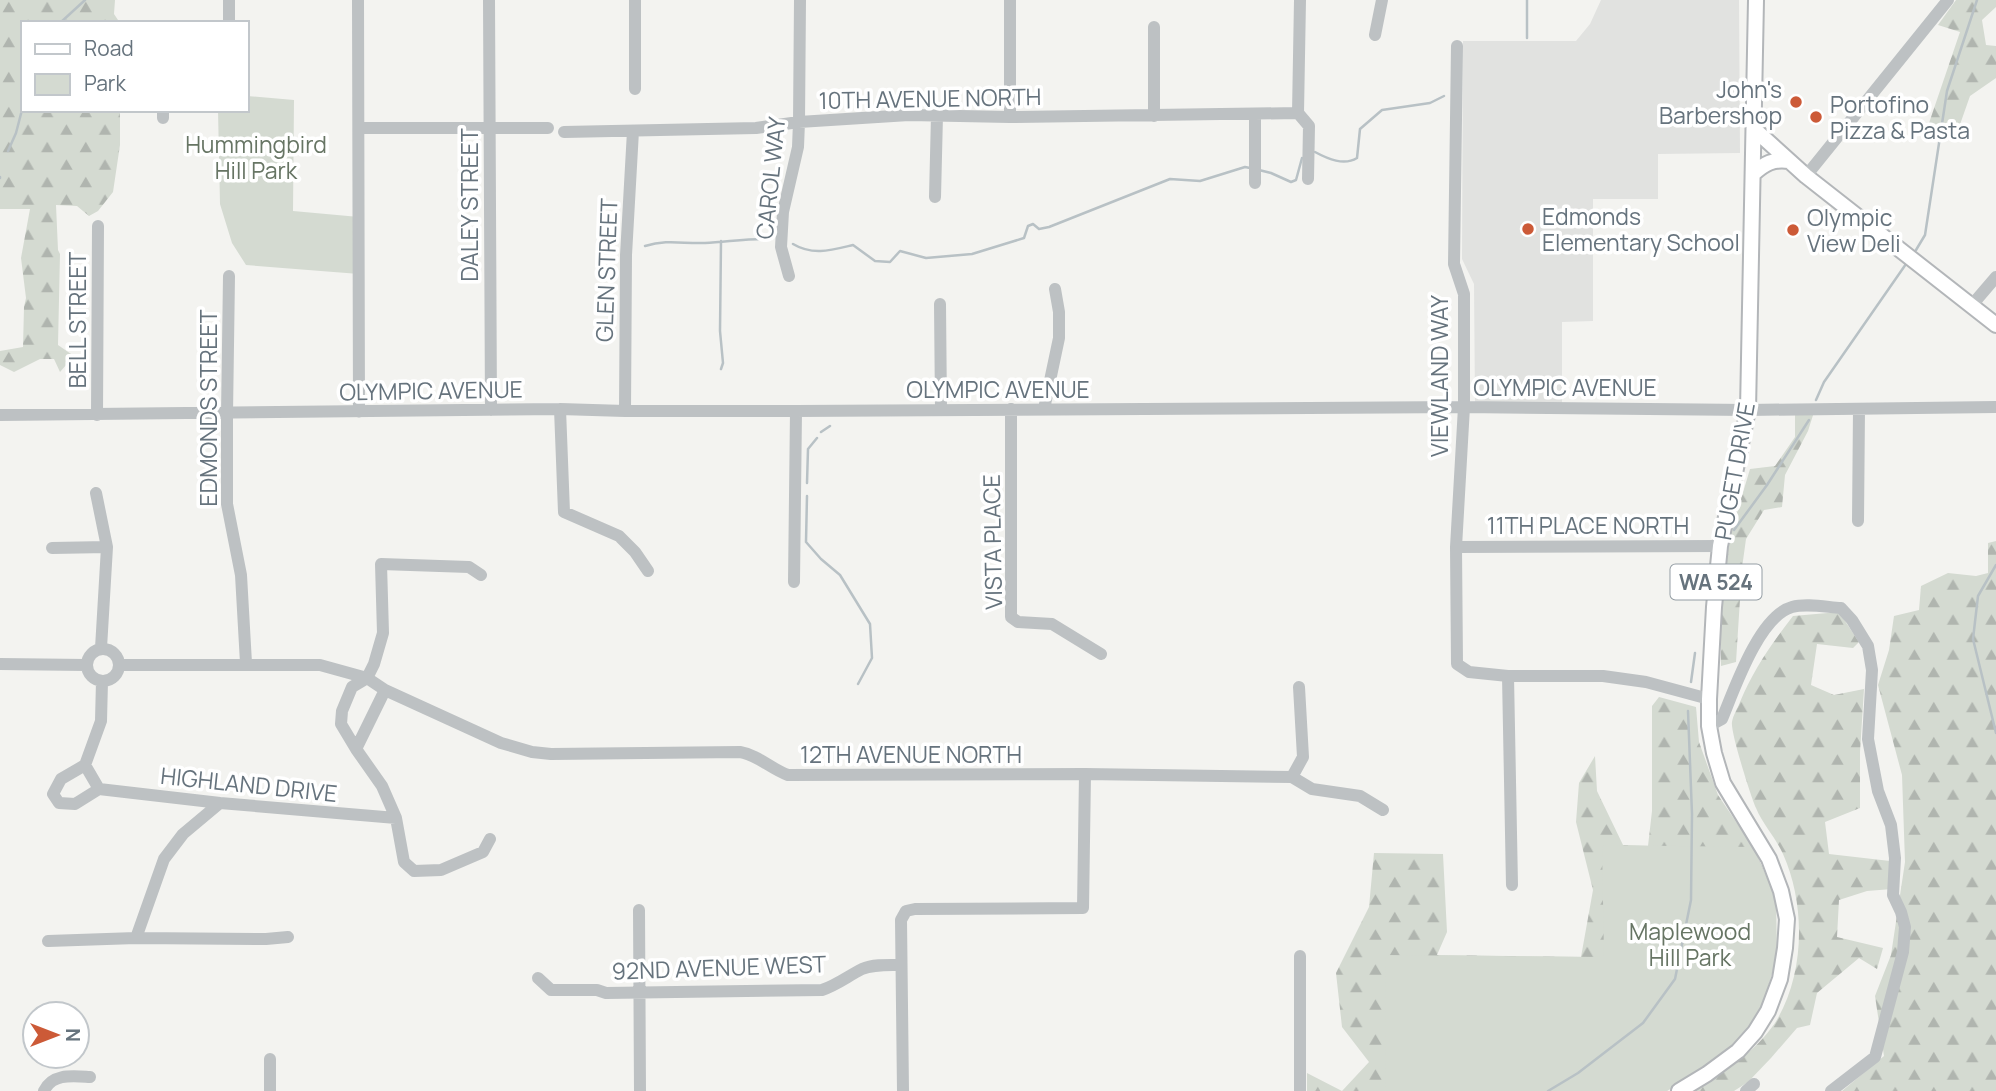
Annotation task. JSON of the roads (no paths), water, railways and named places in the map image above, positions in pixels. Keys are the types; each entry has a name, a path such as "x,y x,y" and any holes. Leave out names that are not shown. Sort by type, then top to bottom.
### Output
{"main road":[{"name":"PUGET DRIVE","path":"1679,1091 1738,1051 1755,1032 1768,1011 1780,979 1785,948 1787,919 1781,891 1769,859 1723,783 1709,726 1714,607 1720,546 1748,410 1756,0"},
{"path":"1754,129 1806,176 1996,325"},
{"path":"1753,174 1767,163 1789,161"}],"street":[{"path":"229,0 229,21"},
{"path":"358,0 359,412"},
{"name":"DALEY STREET","path":"489,0 491,410"},
{"path":"635,0 635,89"},
{"name":"CAROL WAY","path":"789,276 782,247 783,212 797,147 800,0"},
{"path":"1010,0 1010,117"},
{"path":"1300,0 1298,113 1309,126 1308,180"},
{"path":"1375,35 1382,0"},
{"path":"1806,176 1948,0"},
{"path":"1154,27 1154,116"},
{"name":"VIEWLAND WAY","path":"1457,46 1454,264 1464,294 1464,407 1456,547 1457,664 1469,672 1508,676"},
{"name":"10TH AVENUE NORTH","path":"564,132 755,128 799,122 909,115 1010,117 1298,113"},
{"path":"1255,114 1255,183"},
{"path":"935,197 937,115"},
{"path":"359,128 548,128"},
{"name":"GLEN STREET","path":"625,411 626,255 633,131"},
{"name":"BELL STREET","path":"97,415 98,226"},
{"name":"EDMONDS STREET","path":"229,276 227,504 241,575 246,663"},
{"path":"1972,305 1996,277"},
{"path":"1044,409 1059,338 1059,312 1055,289"},
{"path":"940,304 941,410"},
{"name":"OLYMPIC AVENUE","path":"0,415 560,409 796,411 1464,407 1748,410 1996,407"},
{"path":"560,409 564,512 619,536 635,551 648,571"},
{"name":"VISTA PLACE","path":"1011,409 1011,617 1018,622 1052,624 1101,654"},
{"path":"1858,521 1859,409"},
{"path":"794,582 796,411"},
{"path":"96,493 107,547 101,648"},
{"name":"11TH PLACE NORTH","path":"1456,547 1720,546"},
{"path":"52,548 107,547"},
{"name":"HIGHLAND DRIVE","path":"481,575 469,567 381,564 383,633 367,678 352,687 342,711 341,724 382,786 396,818 404,862 414,871 441,870 483,852 490,839"},
{"path":"1709,726 1722,719 1758,638 1775,618 1790,607 1803,606 1841,608 1852,620 1868,646 1872,670 1868,738 1878,791 1891,825 1895,858 1893,895 1905,927 1903,951 1875,1057 1831,1091"},
{"path":"101,648 112,651 119,665 111,679 102,681 91,677 86,664 88,657 101,648"},
{"path":"0,664 86,664"},
{"name":"12TH AVENUE NORTH","path":"119,665 320,665 367,678 385,690 501,743 532,752 740,752 755,756 776,771 788,775 1084,774 1292,777 1312,789 1360,796 1383,810"},
{"path":"1512,885 1508,676 1603,676 1646,682 1709,699"},
{"path":"85,765 99,789 75,804 59,803 54,794 61,779 85,765 101,721 102,681"},
{"path":"1292,777 1303,757 1299,687"},
{"path":"356,749 385,690"},
{"path":"903,1091 901,920 906,911 1083,908 1084,774"},
{"name":"HIGHLAND DRIVE","path":"99,789 220,803 396,818"},
{"path":"136,938 163,859 183,834 220,803"},
{"path":"639,910 640,1091"},
{"path":"48,941 288,937"},
{"path":"1300,956 1300,1091"},
{"name":"92ND AVENUE WEST","path":"538,978 551,990 597,990 606,993 822,990 835,986 862,969 901,965"},
{"path":"270,1059 270,1091"},
{"path":"44,1091 47,1083 57,1078 90,1076"}],"waterway":[{"path":"62,21 85,0"},
{"path":"1527,0 1527,38"},
{"path":"1916,250 1925,235 1947,91 1977,0"},
{"path":"1315,152 1336,161 1357,158 1360,129 1382,110 1430,103 1444,96"},
{"path":"8,151 21,112"},
{"path":"1259,170 1291,182 1296,180 1302,158"},
{"path":"793,244 815,251 853,245 875,261 890,262 900,251 926,258 972,254 1024,238 1028,226 1033,224 1039,229 1049,227 1170,179 1200,181 1245,167 1250,168"},
{"path":"645,246 668,242 771,239"},
{"path":"721,241 721,369"},
{"path":"1816,400 1824,382 1906,264"},
{"path":"1734,530 1809,420"},
{"path":"821,432 830,426"},
{"path":"807,483 808,449 817,438"},
{"path":"807,496 806,542 840,575 870,624 872,658 858,684"},
{"path":"1996,565 1978,596 1973,639 1996,733"},
{"path":"1691,682 1695,653"},
{"path":"1548,1091 1578,1073 1643,1023 1675,979 1691,900 1692,814 1688,711"}],"place":[{"name":"John's Barbershop","path":"1796,102"},
{"name":"Portofino Pizza & Pasta","path":"1816,117"},
{"name":"Edmonds Elementary School","path":"1528,229"},
{"name":"Olympic View Deli","path":"1793,230"}],"park label":[{"name":"Hummingbird Hill Park","path":"256,157"},
{"name":"Maplewood Hill Park","path":"1690,944"}]}
